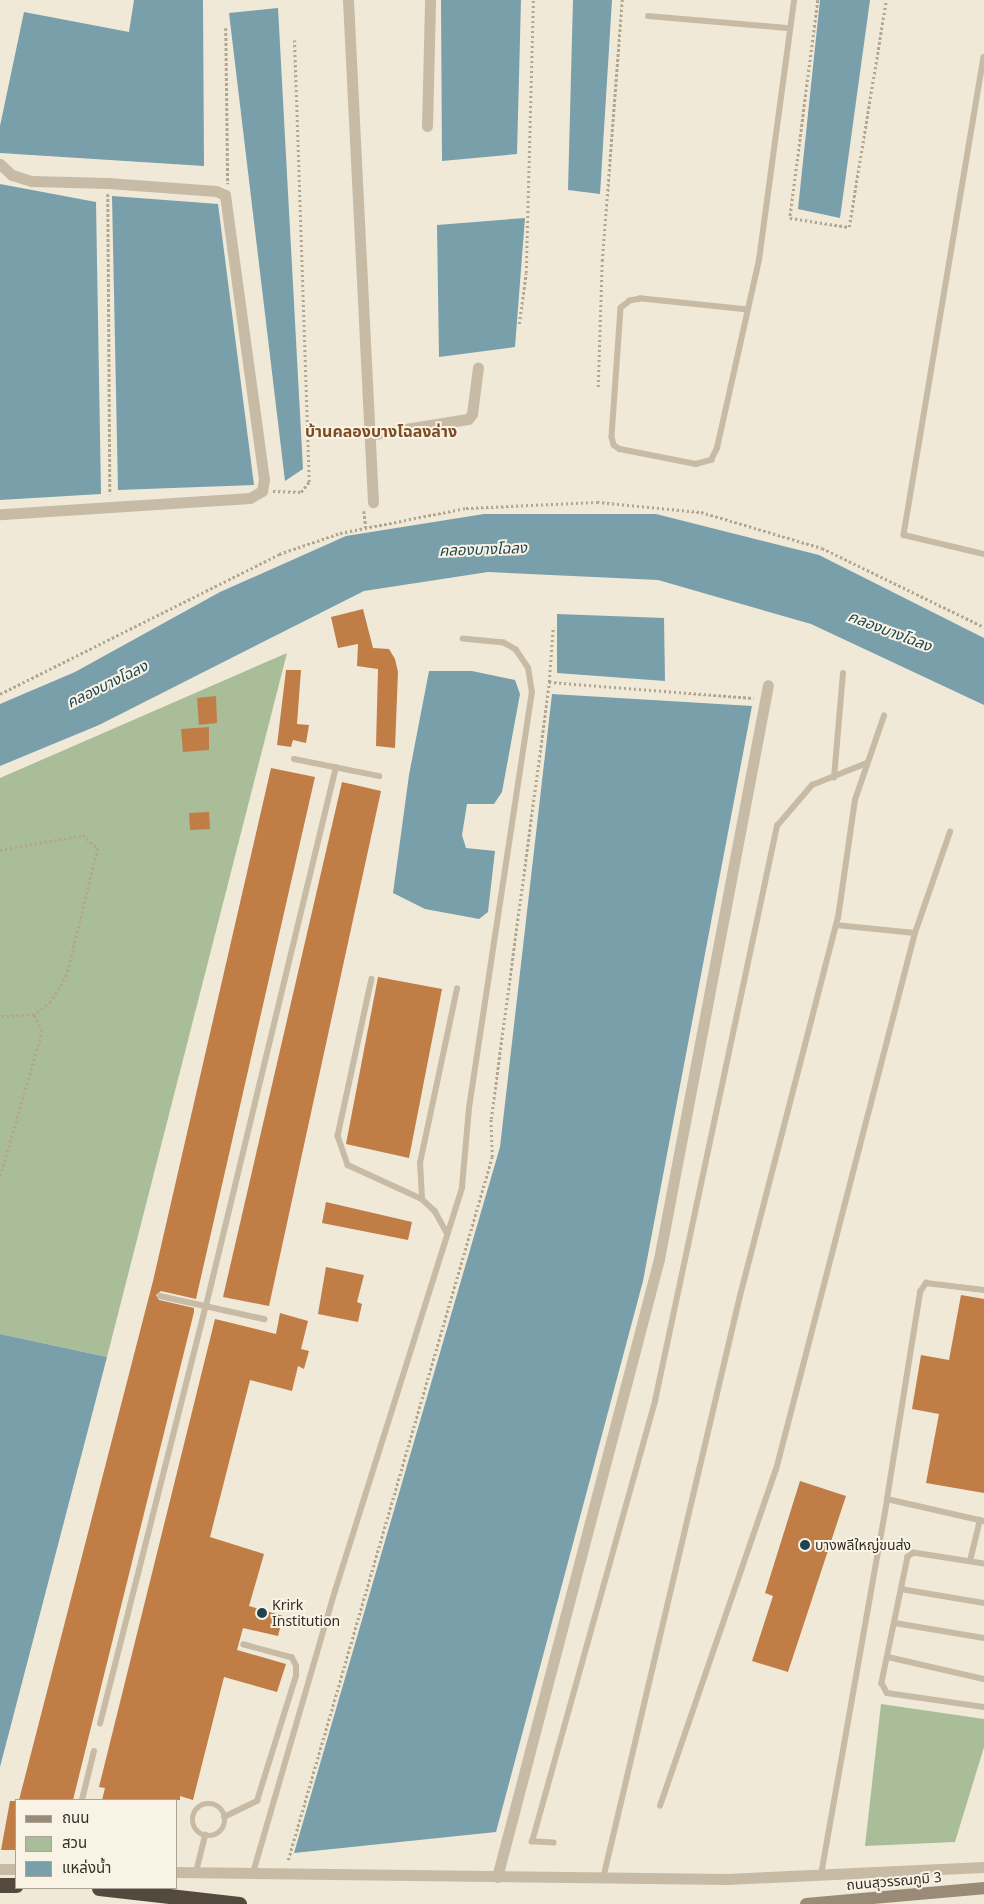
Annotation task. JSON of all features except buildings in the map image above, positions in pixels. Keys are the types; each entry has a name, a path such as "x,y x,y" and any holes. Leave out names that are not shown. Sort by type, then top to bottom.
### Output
{"highway":[{"path":"0,1885 15,1886"},
{"path":"108,1889 239,1904"}],"main road":[{"name":"ถนนสุวรรณภูมิ 3","path":"806,1904 984,1888"}],"street":[{"path":"348,0 368,435 373,502"},
{"path":"427,126 430,0"},
{"path":"0,164 23,180 108,183 216,191 225,195 228,202 264,478 262,491 250,498 0,514"},
{"path":"368,435 468,419 472,414 478,367"},
{"path":"497,1877 659,1259 768,685"},
{"path":"178,1872 603,1879 821,1876 984,1867"},
{"path":"0,1869 15,1869"}],"lane":[{"path":"748,310 641,299 630,301 621,308 612,437 614,445 620,449 696,464 711,460 718,448 759,260 794,0"},
{"path":"648,16 789,28"},
{"path":"984,57 904,535 984,554"},
{"path":"253,1873 446,1231 456,1210 462,1187 469,1108 532,693 528,668 516,650 504,643 463,639"},
{"path":"834,778 843,673"},
{"path":"603,1879 740,1296 836,925 855,800 884,716"},
{"path":"294,758 379,776"},
{"path":"554,1843 532,1842 655,1401 777,826 812,785 834,778 867,763"},
{"path":"100,1724 206,1306 336,767"},
{"path":"660,1806 776,1470 915,934 950,832"},
{"path":"836,925 915,934"},
{"path":"372,979 338,1136 348,1165 422,1199 435,1211 446,1231"},
{"path":"422,1199 420,1163 457,989"},
{"path":"821,1876 887,1499 920,1292 926,1283 984,1290"},
{"path":"160,1296 264,1319"},
{"path":"887,1499 982,1521 970,1561"},
{"path":"984,1564 910,1554 882,1683 888,1693 984,1707"},
{"path":"901,1589 984,1603"},
{"path":"894,1623 984,1638"},
{"path":"224,1816 257,1801 296,1676 296,1666 292,1658 244,1645"},
{"path":"888,1657 984,1679"},
{"path":"82,1799 94,1751"},
{"path":"205,1835 194,1825 194,1815 200,1806 215,1805 224,1816"},
{"path":"205,1835 220,1831 224,1816"},
{"path":"196,1872 205,1835"}],"path":[{"path":"519,324 526,272 533,0"},
{"path":"598,387 602,261 622,0"},
{"path":"818,0 790,218 849,228 886,0"},
{"path":"226,28 228,202"},
{"path":"262,491 301,492 309,482 294,40"},
{"path":"108,183 110,508"},
{"path":"0,694 287,551 340,533 466,508 597,502 701,512 822,548 984,628"},
{"path":"549,682 553,627"},
{"path":"0,850 84,835 98,848 67,975 51,1002 34,1015 0,1017"},
{"path":"0,1176 42,1031 34,1015"}],"green space":[{"path":"287,653 107,1357 0,1334 0,778"},
{"path":"881,1704 984,1719 984,1747 955,1842 865,1846"}],"water":[{"path":"134,0 203,0 204,166 0,153 0,126 24,12 129,32"},
{"path":"441,0 521,0 517,154 442,161"},
{"path":"573,0 612,0 600,194 568,190"},
{"path":"820,0 870,0 840,218 798,209"},
{"path":"278,8 303,469 285,481 229,13"},
{"path":"0,184 96,202 101,494 0,500"},
{"path":"112,196 218,204 254,485 118,490"},
{"path":"525,218 515,347 439,357 437,225"},
{"name":"คลองบางโฉลง","path":"484,514 656,514 819,555 984,638 984,705 811,624 658,580 488,572 364,591 99,725 0,766 0,704 75,672 220,592 346,536"},
{"path":"557,614 664,618 665,681 557,673"},
{"path":"429,671 472,671 515,680 520,694 502,792 494,804 467,804 462,835 466,848 495,851 488,912 479,919 425,909 393,893 409,775"},
{"path":"552,694 752,706 643,1281 496,1832 294,1853 500,1147"},
{"path":"0,1334 107,1357 0,1767"}],"place":[{"name":"บางพลีใหญ่ขนส่ง","path":"805,1545"},
{"name":"Krirk Institution","path":"262,1613"}],"district":[{"name":"บ้านคลองบางโฉลงล่าง","path":"381,431"}]}
